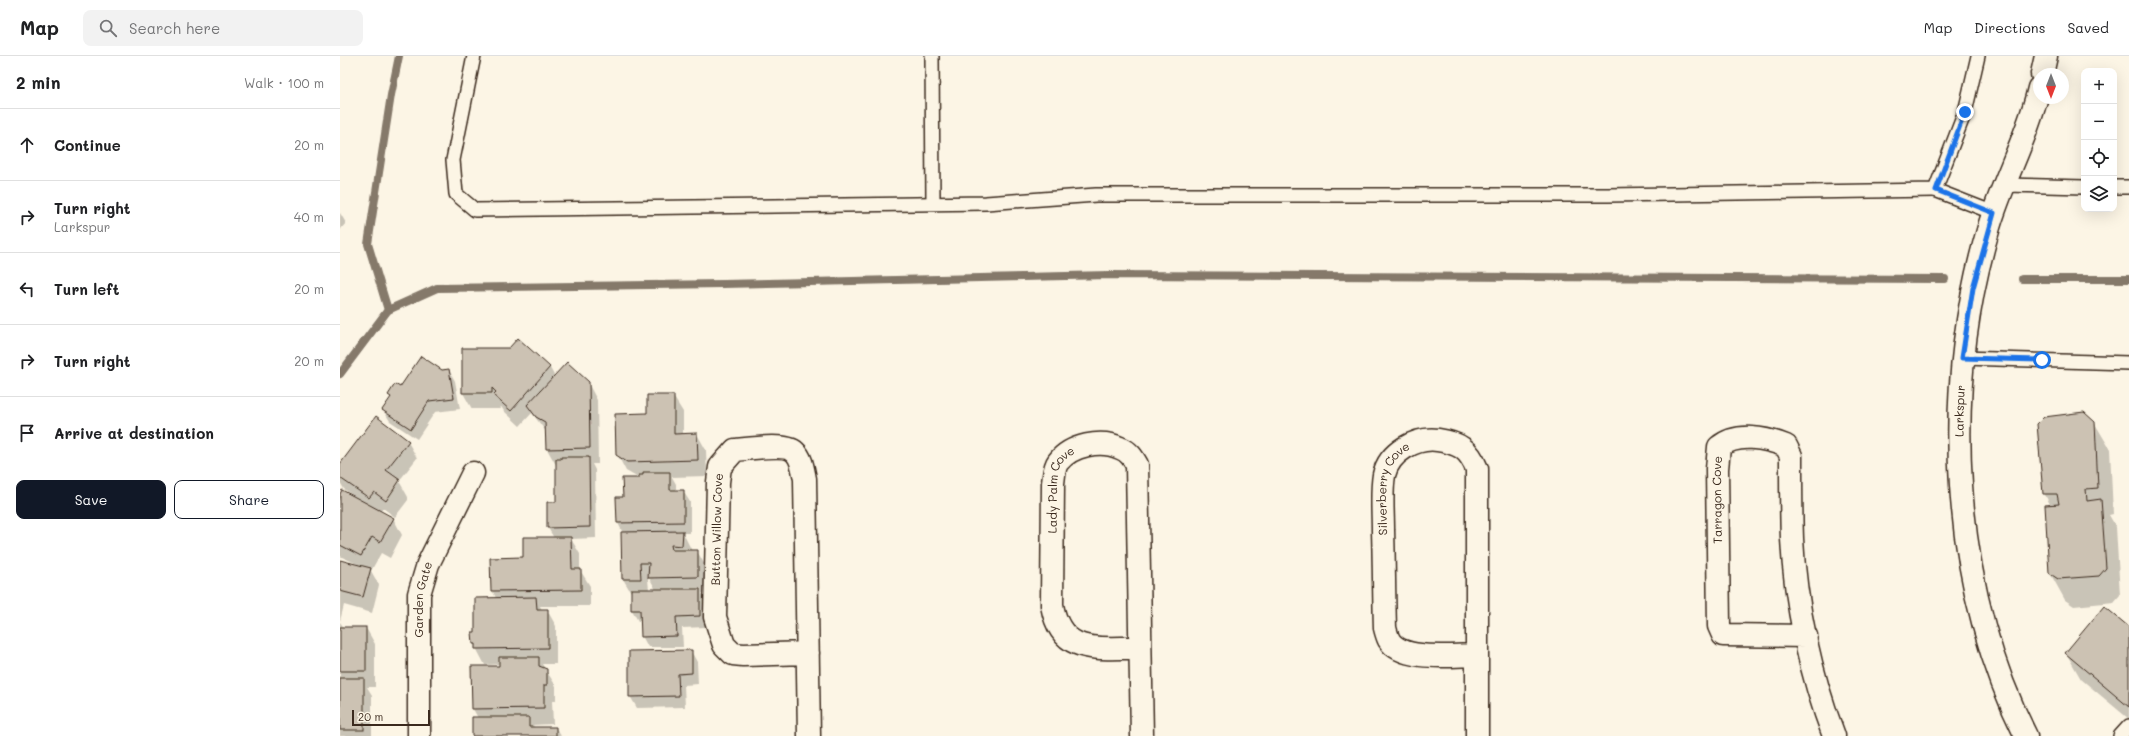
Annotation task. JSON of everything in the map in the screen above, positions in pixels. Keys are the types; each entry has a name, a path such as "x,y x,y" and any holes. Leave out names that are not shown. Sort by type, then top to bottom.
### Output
{"street":[{"path":"2043,68 2046,56"},
{"name":"Larkspur","path":"2026,736 1993,654 1974,582 1962,508 1959,433 1962,358 1973,288 1994,213 2035,104"},
{"name":"Tarragon Cove","path":"1806,636 1724,635 1719,626 1717,469 1719,447 1726,441 1767,439 1786,446 1791,456 1792,540 1801,614 1822,704 1834,736"},
{"name":"Silverberry Cove","path":"1476,655 1419,655 1403,651 1390,641 1385,628 1383,507 1384,474 1392,458 1419,440 1451,442 1462,447 1472,456 1477,469 1477,736"},
{"name":"Lady Palm Cove","path":"1140,648 1088,647 1072,641 1061,632 1055,621 1052,605 1053,483 1056,463 1067,453 1079,447 1108,445 1121,448 1132,456 1138,465 1142,736"},
{"name":"Button Willow Cove","path":"808,653 743,655 733,654 724,645 715,617 718,482 720,467 735,450 784,447 795,451 801,462 805,479 808,653 809,736"},
{"name":"Garden Gate","path":"419,736 419,594 428,564 474,473"}],"lane":[{"path":"474,56 453,160 456,194 475,210 986,203 1096,194 1608,194 1936,190 1994,213"},
{"path":"932,56 933,203"},
{"path":"1936,190 1965,112 1978,56"},
{"path":"2005,185 2081,187"},
{"path":"2117,187 2129,187"},
{"path":"1962,358 2129,363"},
{"path":"2120,736 2129,726"}],"building":[{"path":"518,338 550,367 511,411 493,395 496,392 492,388 492,393 462,393 462,348 509,348"},
{"path":"421,356 442,370 449,369 454,398 429,401 411,429 382,410 391,397 388,395 395,384 400,387"},
{"path":"567,362 589,382 590,448 546,449 545,422 536,417 527,405"},
{"path":"647,395 674,395 674,434 697,433 698,460 627,462 616,455 615,414 647,413"},
{"path":"2084,412 2095,422 2098,488 2086,489 2087,501 2101,499 2106,568 2099,576 2058,579 2049,573 2045,505 2059,504 2057,494 2043,494 2037,424 2044,417"},
{"path":"376,416 409,441 386,470 400,480 386,501 374,492 369,498 340,478 340,464"},
{"path":"561,457 589,457 590,527 547,528 547,502 556,502 556,459 561,459"},
{"path":"643,472 670,472 670,490 684,490 684,522 617,523 616,497 623,497 622,478 639,478 639,475 643,475"},
{"path":"342,490 394,518 380,542 372,537 361,556 340,545 340,494"},
{"path":"683,531 682,546 671,545 672,550 698,550 698,577 648,578 649,563 640,563 641,579 622,579 621,532"},
{"path":"523,537 571,537 572,569 581,569 581,590 491,591 490,558 523,557"},
{"path":"340,560 371,568 363,597 340,591"},
{"path":"631,589 700,589 700,616 676,617 677,636 641,637 640,610 631,610"},
{"path":"536,597 537,609 548,609 548,648 475,649 472,632 475,632 475,598"},
{"path":"2104,606 2129,627 2129,707 2065,653"},
{"path":"340,627 366,627 366,671 340,671"},
{"path":"692,650 692,673 678,674 679,696 629,697 629,651"},
{"path":"499,657 539,657 539,666 547,669 547,685 544,685 544,708 472,709 471,666 499,666"},
{"path":"340,678 364,678 364,730 340,730"},
{"path":"472,717 529,717 529,727 556,727 556,736 472,736"}],"waterway":[{"path":"388,310 368,244 391,95 399,56"},
{"path":"340,374 388,310 437,288 723,284 1109,275 1945,279"},
{"path":"2022,279 2129,279"}],"route":[{"path":"1965,112 1936,190 1994,213 1973,288 1962,358 2042,360"}]}
